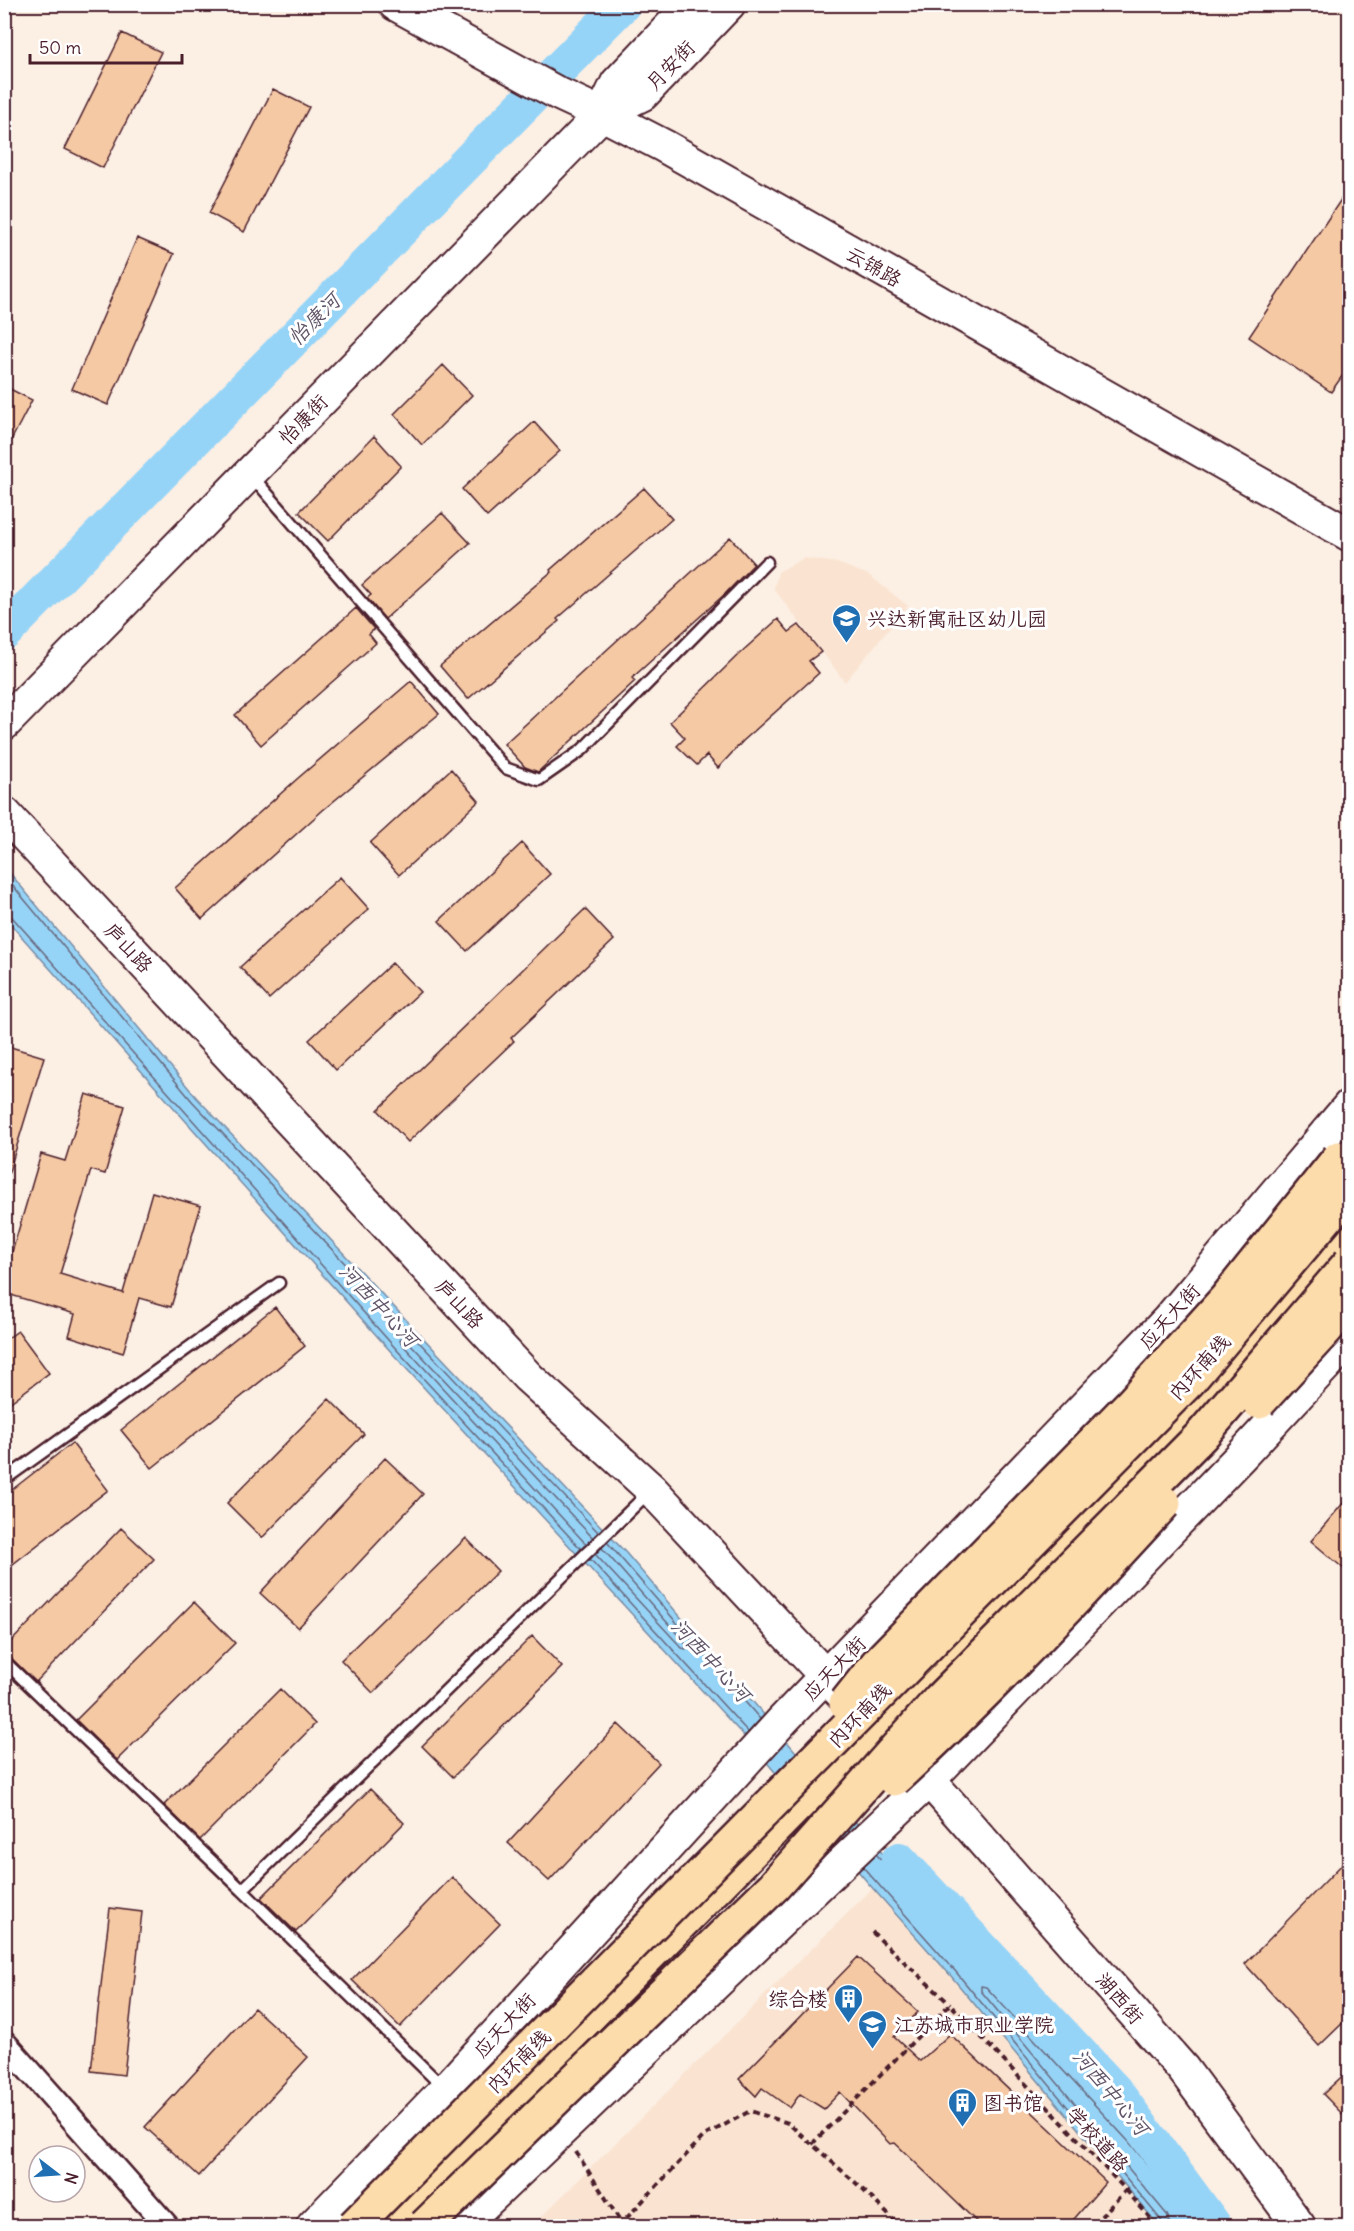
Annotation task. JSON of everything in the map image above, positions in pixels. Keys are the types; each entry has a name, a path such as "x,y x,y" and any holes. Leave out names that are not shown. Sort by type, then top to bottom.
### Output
{"main road":[{"path":"737,1841 877,1664 1132,1403 1226,1299 1339,1158"},
{"name":"内环南线","path":"354,2226 737,1841 1188,1382 1350,1190"},
{"path":"402,2226 1204,1393 1350,1220"},
{"path":"382,2226 1212,1401 1350,1236"},
{"path":"774,1886 940,1699 1201,1436 1350,1263"},
{"path":"425,2226 774,1886 951,1727 1047,1629 1327,1328 1350,1300"}],"street":[{"name":"云锦路","path":"395,4 559,94 664,146 1350,535"},
{"path":"602,114 618,82 692,4"},
{"name":"月安街","path":"602,114 643,94 729,4"},
{"name":"怡康街","path":"4,724 602,114"},
{"name":"庐山路","path":"4,813 528,1377 928,1780"},
{"name":"应天大街","path":"313,2226 446,2089 783,1720 1168,1320 1350,1105"},
{"path":"461,2226 928,1780 1234,1464 1350,1339"},
{"name":"湖西街","path":"928,1780 1183,2069 1299,2226"},
{"path":"4,2042 166,2226"}],"lane":[{"path":"250,473 505,768 539,780 582,750 767,562"},
{"path":"4,1480 279,1283"},
{"path":"242,1890 646,1495"},
{"path":"4,1661 446,2089"}],"path":[{"name":"学校道路","path":"872,1932 950,2004 1126,2190 1157,2226"},
{"path":"812,2144 950,2004"},
{"path":"562,2131 620,2224 704,2136 750,2111 788,2123 857,2184 900,2226"},
{"name":"学校道路","path":"1092,2226 1126,2190"}],"shaded area":[{"name":"兴达新寓社区幼儿园","path":"804,558 837,563 869,575 908,606 845,682 774,589 778,572"},
{"name":"江苏城市职业学院","path":"889,1872 1182,2226 532,2226"}],"water":[{"path":"4,866 196,1097 626,1553 906,1881 1140,2135 1214,2226 1159,2226 951,1976 869,1884 753,1746 393,1354 5,918"}],"building":[{"path":"122,33 161,52 103,168 65,149"},
{"path":"273,89 309,107 244,232 209,213"},
{"path":"1350,186 1350,365 1331,392 1249,337"},
{"path":"137,238 174,254 108,405 72,389"},
{"path":"443,365 472,395 422,445 394,414"},
{"path":"4,386 32,400 4,454"},
{"path":"534,422 560,451 487,517 462,489"},
{"path":"374,436 401,466 328,541 299,512"},
{"path":"644,488 672,519 468,699 440,666 551,572 550,570"},
{"path":"442,513 470,543 385,619 367,598 371,595 362,585"},
{"path":"730,537 754,564 725,594 632,678 635,681 538,772 525,767 504,744"},
{"path":"356,608 374,629 369,634 376,643 261,745 235,715"},
{"path":"778,619 789,632 799,625 821,652 809,661 819,673 743,741 718,768 707,755 697,765 677,746 685,738 670,722"},
{"path":"411,681 439,714 323,810 202,919 175,888"},
{"path":"451,769 479,801 399,875 370,843"},
{"path":"522,843 550,874 467,951 439,921"},
{"path":"340,877 369,909 269,999 240,967"},
{"path":"585,909 614,940 511,1038 514,1041 408,1142 378,1110"},
{"path":"392,963 420,992 336,1070 309,1040"},
{"path":"4,1045 44,1057 8,1175 4,1174"},
{"path":"86,1094 125,1106 105,1174 91,1170 60,1274 123,1293 152,1192 201,1206 171,1307 139,1298 123,1353 69,1336 75,1314 4,1293 4,1279 41,1154 65,1161"},
{"path":"275,1307 305,1346 152,1468 121,1430"},
{"path":"18,1331 49,1373 4,1407 4,1341"},
{"path":"329,1399 364,1434 262,1538 227,1503"},
{"path":"72,1443 108,1490 4,1571 4,1496"},
{"path":"385,1458 423,1494 298,1628 260,1593"},
{"path":"1350,1495 1350,1574 1311,1541"},
{"path":"121,1528 154,1559 36,1682 4,1654 4,1649"},
{"path":"466,1538 498,1571 373,1693 341,1660"},
{"path":"194,1602 235,1643 117,1760 76,1720"},
{"path":"532,1636 562,1667 453,1777 422,1746"},
{"path":"280,1689 315,1724 200,1840 164,1805"},
{"path":"618,1724 659,1763 549,1881 508,1843"},
{"path":"370,1789 404,1823 296,1932 261,1898"},
{"path":"1350,1856 1350,2016 1319,2046 1245,1964"},
{"path":"452,1877 500,1924 400,2027 352,1980"},
{"path":"110,1908 142,1912 124,2075 91,2071"},
{"name":"图书馆","path":"858,1957 918,2012 894,2037 920,2061 950,2034 1106,2182 1068,2226 981,2226 895,2143 890,2144 840,2092 824,2109 800,2094 790,2108 762,2088 756,2096 739,2079"},
{"path":"254,2008 308,2057 199,2176 145,2127"},
{"path":"1350,2069 1350,2122 1323,2094"}],"waterway":[{"name":"怡康河","path":"4,633 623,4"},
{"name":"河西中心河","path":"899,1860 1114,2090 1214,2226"}],"place":[{"name":"兴达新寓社区幼儿园","path":"846,644"},
{"name":"综合楼","path":"849,2024"},
{"name":"江苏城市职业学院","path":"873,2050"},
{"name":"图书馆","path":"962,2128"}]}
